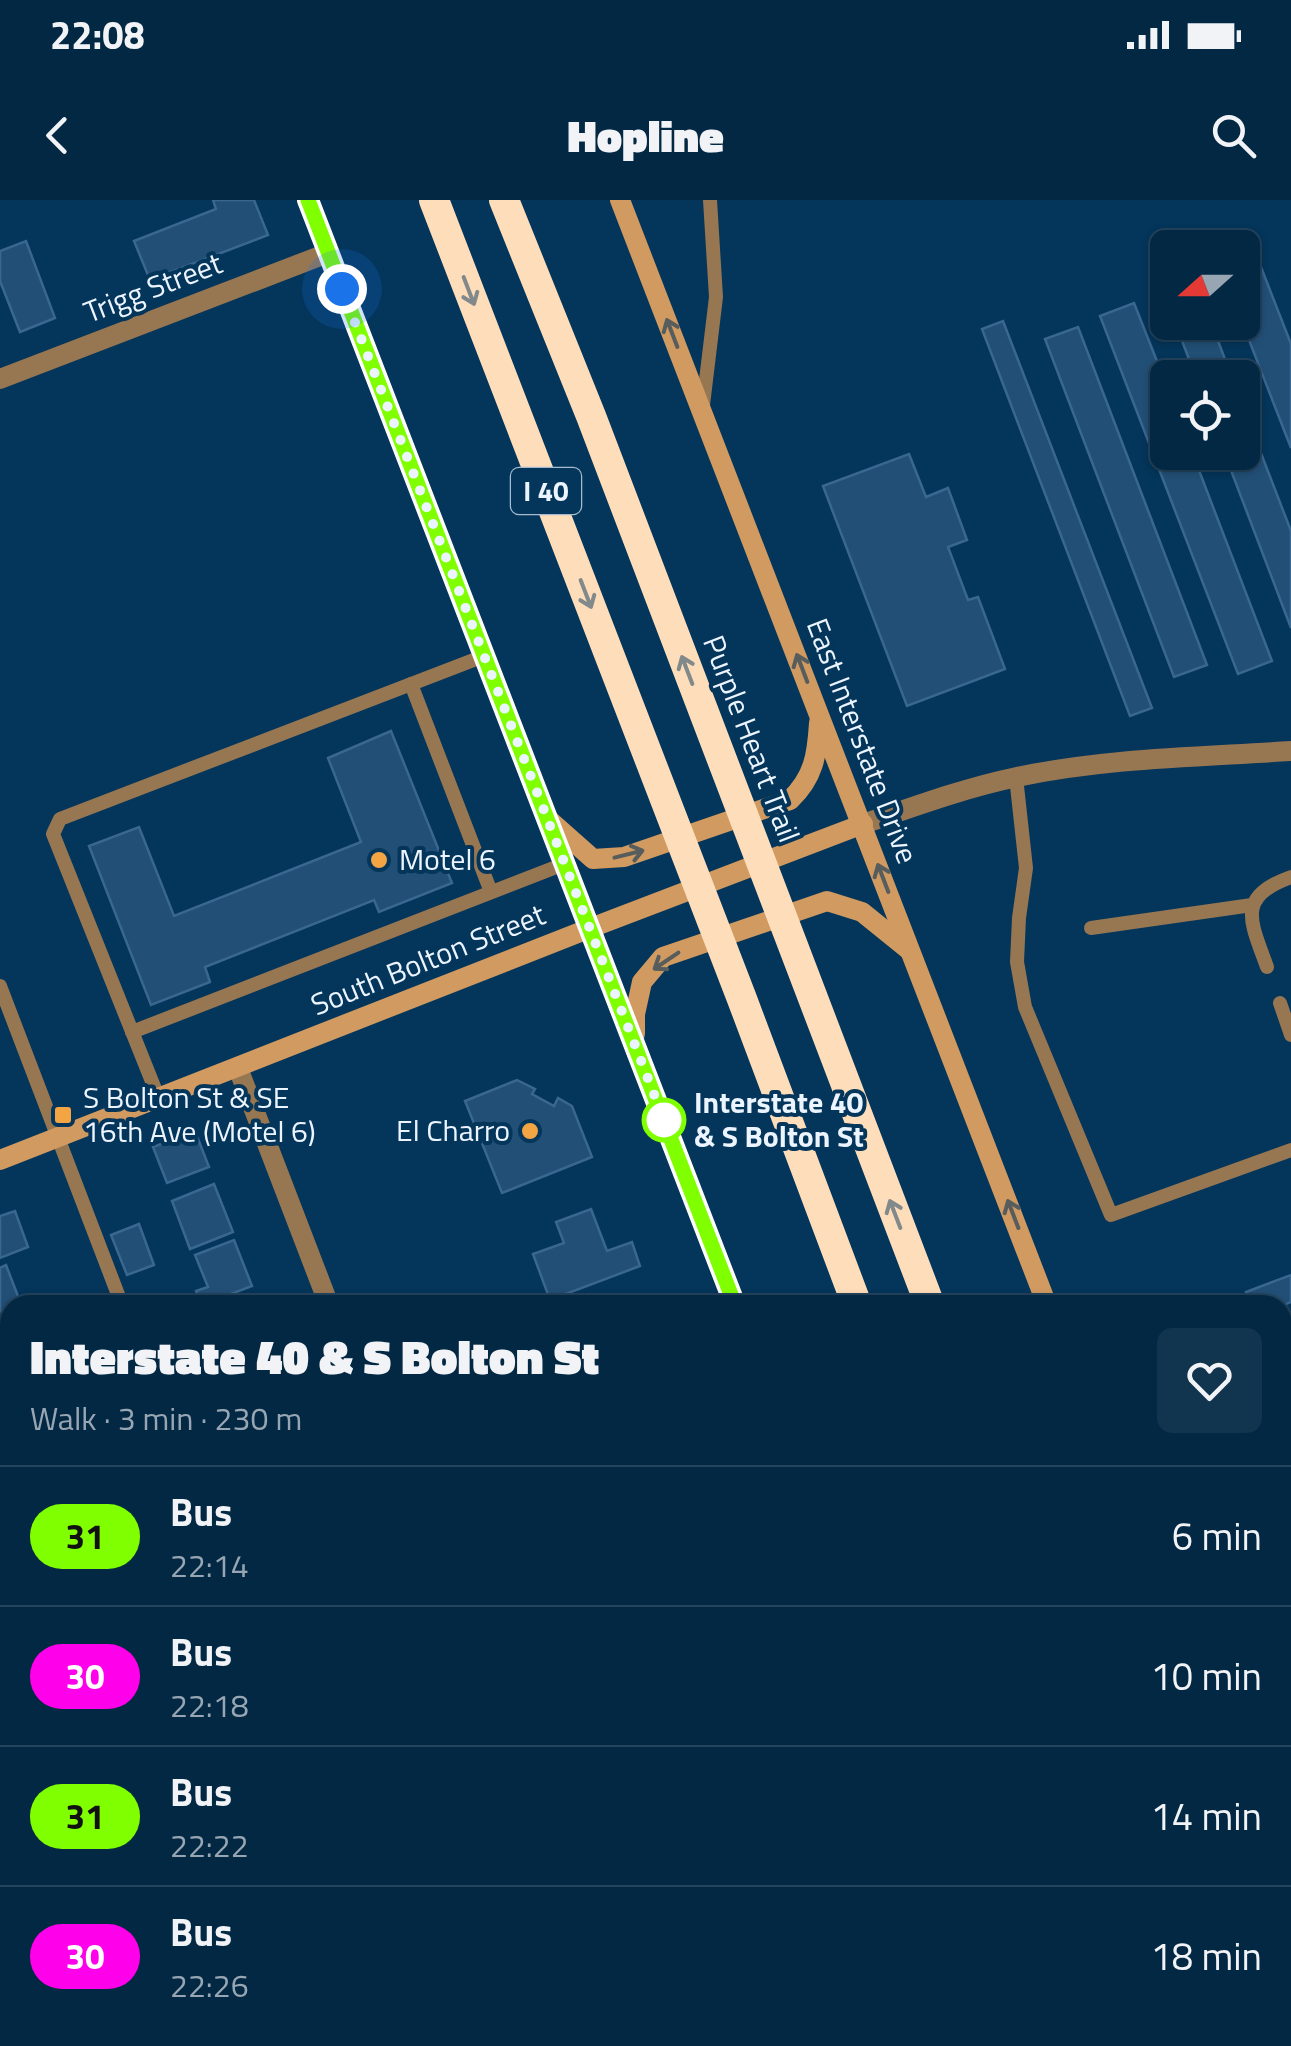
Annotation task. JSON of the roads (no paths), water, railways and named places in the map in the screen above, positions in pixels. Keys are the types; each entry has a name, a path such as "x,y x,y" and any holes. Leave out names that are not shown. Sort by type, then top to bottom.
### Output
{"highway":[{"name":"I 40","path":"434,200 853,1295"},
{"name":"Purple Heart Trail","path":"504,200 591,416 926,1295"}],"main road":[{"path":"308,200 730,1295"},
{"name":"East Interstate Drive","path":"620,200 1043,1295"},
{"path":"547,819 594,859 624,857 790,800 805,786 817,754 820,715"},
{"name":"South Bolton Street","path":"0,1160 863,824"},
{"path":"636,1048 635,1014 642,982 663,957 827,900 862,912 911,951"}],"street":[{"name":"Trigg Street","path":"0,379 328,252"},
{"name":"South Bolton Street","path":"863,824 942,796 1016,777 1088,765 1291,752"},
{"path":"238,1068 324,1295"}],"lane":[{"path":"702,411 716,297 710,200"},
{"path":"159,1098 53,834 60,818 484,656"},
{"path":"411,684 491,892"},
{"path":"1016,777 1026,868 1017,962 1026,1007 1111,1215 1291,1150"},
{"path":"132,1032 564,864"},
{"path":"1267,966 1252,926 1252,905 1261,891 1291,877"},
{"path":"1091,928 1252,905"},
{"path":"0,986 118,1295"},
{"path":"1280,1003 1291,1036"}],"place":[{"name":"Motel 6","path":"379,860"},
{"name":"S Bolton St & SE 16th Ave (Motel 6)","path":"63,1115"},
{"name":"Interstate 40 & S Bolton St","path":"664,1120"},
{"name":"El Charro","path":"530,1131"}]}
